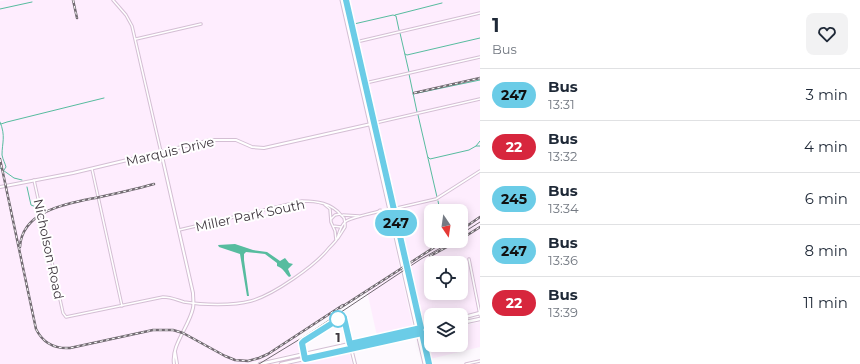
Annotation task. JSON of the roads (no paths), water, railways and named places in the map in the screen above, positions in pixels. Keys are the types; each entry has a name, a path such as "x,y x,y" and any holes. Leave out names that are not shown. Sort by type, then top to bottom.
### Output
{"main road":[{"path":"342,0 349,21"},
{"path":"346,0 353,42 381,166 410,293 429,364"},
{"path":"391,209 391,217 399,243"},
{"path":"380,211 387,213 391,217"},
{"path":"468,317 480,314"},
{"path":"468,322 480,319"},
{"path":"260,364 424,328"},
{"path":"281,364 424,332"},
{"path":"420,333 425,364"},
{"path":"326,349 327,354"},
{"path":"304,354 305,359"}],"street":[{"path":"112,0 129,21 136,39 193,293 194,303 188,323 177,344 175,352 176,364"},
{"path":"353,42 480,13"},
{"path":"136,39 201,24"},
{"path":"363,83 480,57"},
{"name":"Marquis Drive","path":"0,187 92,169 218,139 236,140 252,146 264,148 480,99"},
{"path":"92,169 122,306 166,297 183,302 238,304 264,296 311,266 326,252 345,227 342,215"},
{"path":"336,240 341,227 345,223 359,216 436,199 480,171"},
{"name":"Nicholson Road","path":"34,180 63,313 66,317 122,306"},
{"name":"Miller Park South","path":"178,230 302,201 328,204 342,215"},
{"path":"324,203 330,209 336,240"},
{"path":"331,219 335,214 359,216"},
{"path":"332,225 336,228 341,227"},
{"path":"469,259 480,314"},
{"path":"350,344 355,364"},
{"path":"277,360 278,364"},
{"path":"466,364 480,361"}],"waterway":[{"path":"0,9 32,2"},
{"path":"395,15 442,3"},
{"path":"354,24 393,15 396,16 399,30"},
{"path":"400,33 409,72"},
{"path":"405,54 407,55 480,38"},
{"path":"409,74 417,112"},
{"path":"413,94 480,80"},
{"path":"1,124 104,98"},
{"path":"418,115 437,197"},
{"path":"0,122 3,135 2,155 6,167 4,170"},
{"path":"476,146 480,141"},
{"path":"428,157 430,159 480,146"},
{"path":"0,168 14,178 22,180"},
{"path":"27,187 31,205 36,207"}],"tram line":[{"path":"468,230 480,222"},
{"path":"259,364 305,336 421,259 441,248"}],"railway":[{"path":"73,0 77,18"},
{"path":"414,93 480,78"},
{"path":"0,159 36,329 42,338 54,346 70,348 153,330 173,330 183,333 225,356 235,360 248,361 268,354 343,305"},
{"path":"20,247 23,234 29,224 50,210 62,205 154,184"},
{"path":"468,225 480,217"},
{"path":"468,235 480,227"},
{"path":"340,308 433,248"},
{"path":"430,256 445,248"}],"place":[{"name":"1","path":"338,319"}]}
